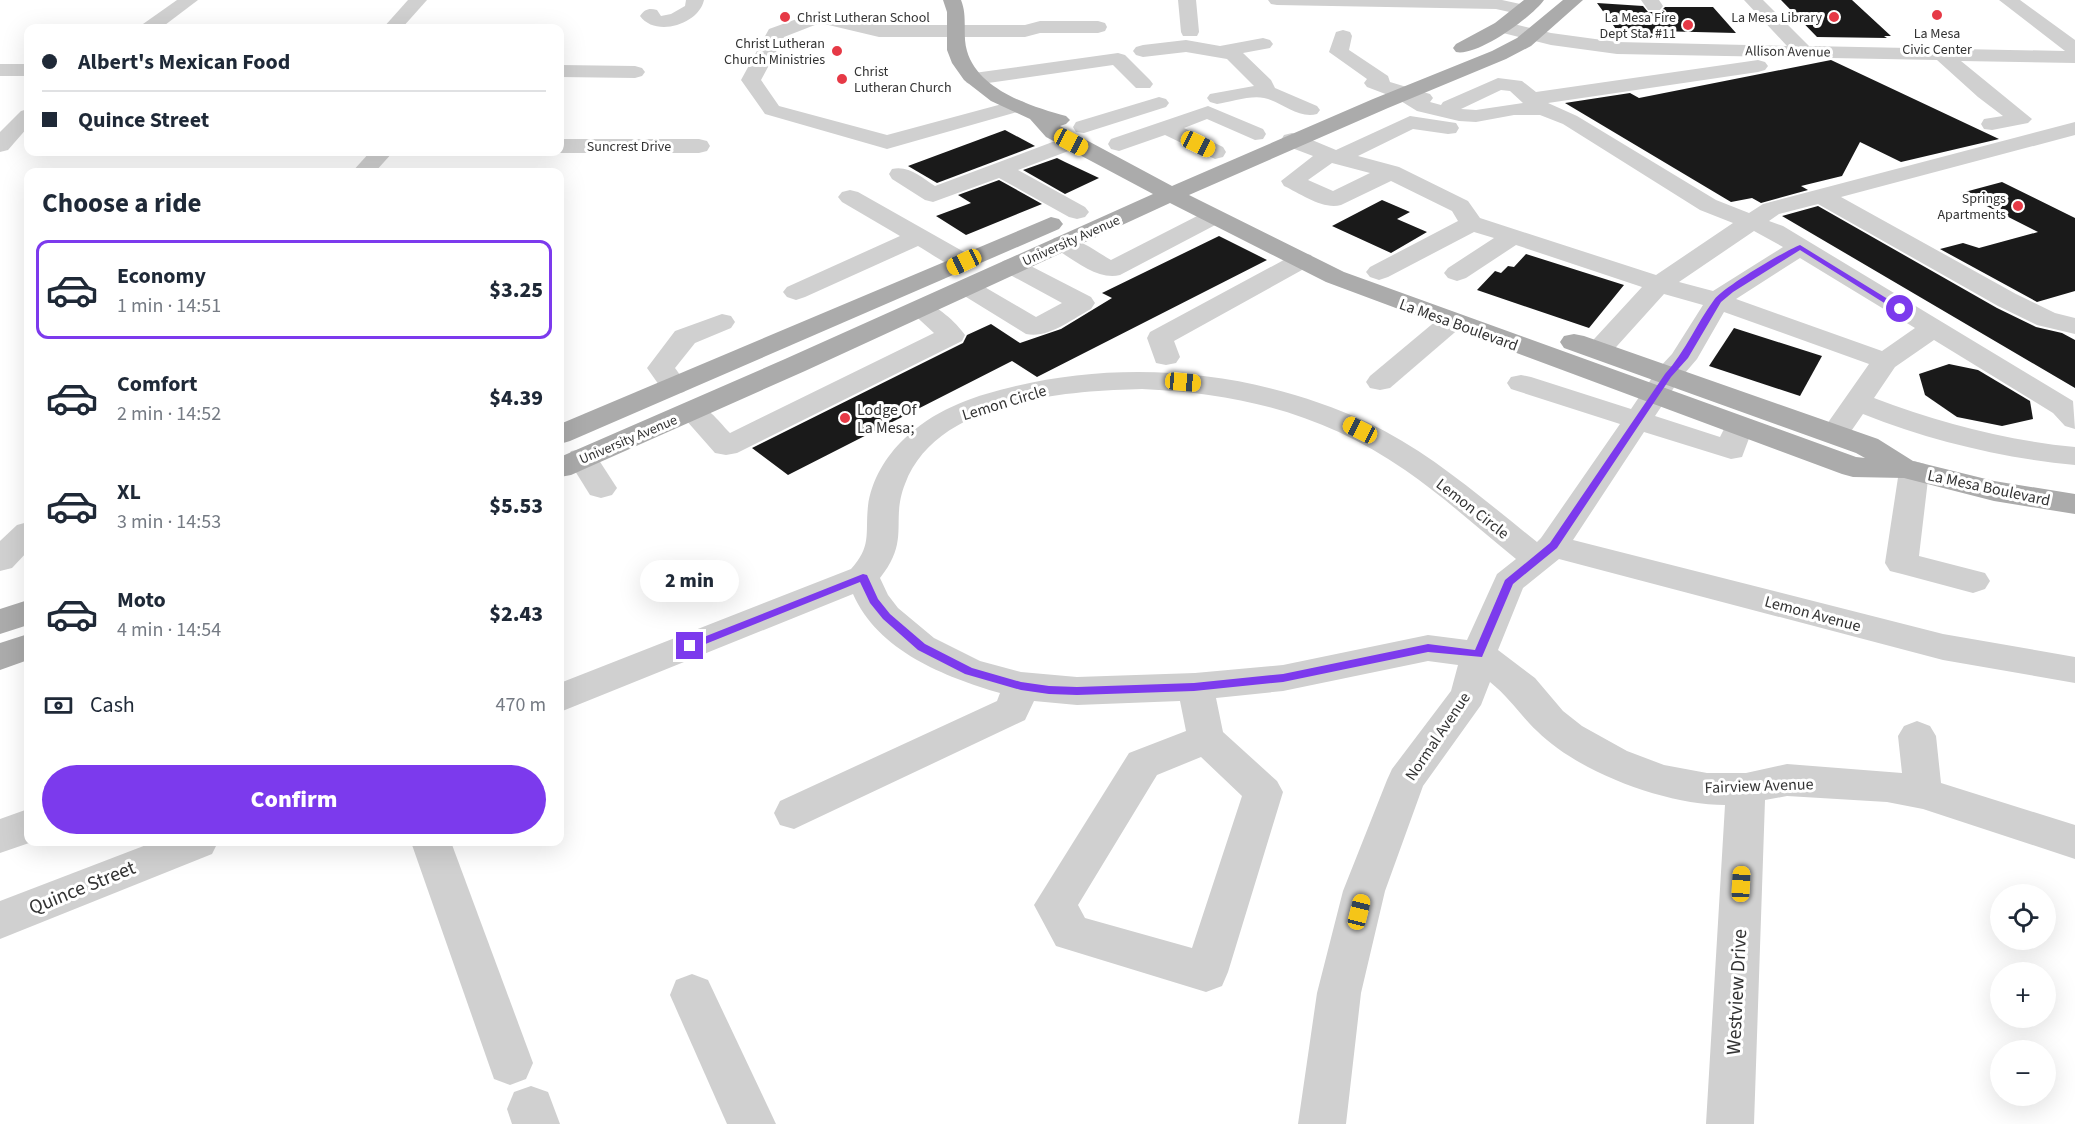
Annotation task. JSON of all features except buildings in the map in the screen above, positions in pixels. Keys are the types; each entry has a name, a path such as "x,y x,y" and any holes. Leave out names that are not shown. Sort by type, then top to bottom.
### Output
{"main road":[{"name":"La Mesa Boulevard","path":"952,0 957,16 957,53 974,79 994,93 1039,117 1054,132 1119,144 1182,178 1302,260 1335,276 1653,397 1739,425 1853,467 1909,470 1994,491 2075,504"},
{"name":"University Avenue","path":"1182,178 1215,152 1255,134 1285,128 1402,94 1499,55 1532,36 1574,0"},
{"path":"1446,55 1467,47 1502,27 1529,5"},
{"path":"1352,92 1402,71"},
{"name":"University Avenue","path":"564,433 674,386 965,275 1012,266 1063,243 1182,178 1285,128 1310,110 1331,101"},
{"name":"La Mesa Boulevard","path":"1078,135 1146,182 1182,178"},
{"name":"University Avenue","path":"571,463 921,309 965,275 1077,212 1146,182"},
{"name":"La Mesa Boulevard","path":"1228,208 1436,294 1598,350 1653,397 1835,434 1866,446 1909,470"},
{"path":"0,622 24,613"},
{"path":"0,657 24,648"}],"street":[{"path":"156,24 189,0"},
{"path":"396,24 418,0"},
{"path":"651,14 649,16 653,20 673,21 693,9 695,0"},
{"path":"1187,0 1190,32"},
{"path":"1277,0 1529,5"},
{"path":"1753,0 1803,51"},
{"path":"2008,0 2075,49"},
{"path":"845,2 819,17 776,33 752,80 771,110 852,132 885,132 1017,106"},
{"path":"819,17 879,31 956,34 1025,31 1040,27 1103,35"},
{"name":"Allison Avenue","path":"1502,27 1532,36 1599,46 2075,57"},
{"path":"1343,36 1339,52 1377,81 1411,101 1436,111 1476,116 1697,75 1774,64"},
{"path":"1263,44 1228,49 1264,84 1265,91"},
{"path":"1143,51 1186,46 1234,54"},
{"path":"1682,49 1697,75"},
{"path":"1942,54 1984,93 2021,118 1992,124"},
{"path":"974,79 1118,59 1143,84"},
{"path":"1604,65 1697,75"},
{"path":"0,70 24,70"},
{"path":"564,71 635,72"},
{"path":"1450,106 1498,84 1515,85 1537,104 1570,120 1708,205 1752,222 1800,247 2063,407 2075,420"},
{"path":"1217,98 1265,91 1310,110"},
{"path":"906,116 994,93"},
{"path":"1402,94 1450,106 1495,113"},
{"path":"900,174 933,195 1159,102"},
{"path":"1119,144 1208,112 1255,134"},
{"path":"0,145 24,119"},
{"path":"1391,172 1334,200 1292,181 1333,157 1410,122 1465,130"},
{"path":"1166,127 1215,152"},
{"path":"1285,128 1333,157 1391,172 1460,206 1472,223 1718,301 1885,361"},
{"path":"1598,350 1659,284 1771,209 2075,128"},
{"path":"2039,137 2066,150"},
{"name":"Suncrest Drive","path":"564,146 699,146"},
{"path":"367,168 378,156"},
{"path":"1000,169 1077,212"},
{"path":"1822,196 2026,310 2046,320 2075,326"},
{"path":"850,197 919,236 965,275 1035,328 1082,303 1012,266"},
{"path":"1063,243 1111,270 1228,208"},
{"path":"1379,272 1472,223"},
{"path":"795,292 919,236"},
{"path":"1457,273 1513,236"},
{"path":"1718,301 1731,290 1800,247"},
{"path":"1166,357 1160,338 1302,260"},
{"name":"Normal Avenue","path":"1322,1124 1339,993 1364,891 1406,780 1468,695 1479,654 1509,582 1545,552 1653,397 1683,358 1718,301"},
{"path":"692,411 726,446 952,335 921,309"},
{"path":"1380,382 1452,321"},
{"path":"674,386 661,368 684,337 722,322"},
{"path":"1835,434 1885,361 1933,328"},
{"name":"Lemon Circle","path":"863,577 881,552 884,507 887,490 894,473 909,451 927,434 957,415 1013,396 1074,384 1137,380 1198,383 1259,394 1318,412 1347,424 1373,437 1415,464 1545,552"},
{"path":"1521,382 1653,397"},
{"path":"1857,402 1962,438 2022,450 2075,456"},
{"path":"571,463 601,488"},
{"path":"1909,470 1902,563 1973,581"},
{"path":"0,560 24,537"},
{"name":"Lemon Avenue","path":"1545,552 1943,647 2075,670"},
{"path":"564,696 863,577 873,600 886,617 922,647 969,671 1021,686 1077,691 1194,687 1283,678 1428,648 1479,654"},
{"name":"Fairview Avenue","path":"1479,654 1522,688 1550,721 1569,736 1613,762 1660,780 1707,789 1746,789 1787,780 1887,786 1923,793 2075,842"},
{"path":"794,813 1012,710 1021,686"},
{"path":"1194,687 1206,739 1263,792 1206,972 1071,933 1055,905 1143,764 1206,739"},
{"path":"1917,736 1923,793"},
{"name":"Westview Drive","path":"1730,1124 1746,789"},
{"path":"0,836 24,827"},
{"name":"Quince Street","path":"0,920 188,846"},
{"path":"432,846 510,1063"},
{"path":"692,994 752,1124"}],"place":[{"name":"La Mesa Civic Center","path":"1937,15"},
{"name":"Christ Lutheran School","path":"785,17"},
{"name":"La Mesa Library","path":"1834,17"},
{"name":"La Mesa Fire Dept Sta. #11","path":"1688,25"},
{"name":"Christ Lutheran Church Ministries","path":"837,51"},
{"name":"Christ Lutheran Church","path":"842,79"},
{"name":"Springs Apartments","path":"2018,206"},
{"name":"Lodge Of La Mesa;","path":"845,418"}],"route":[{"path":"690,646 863,577 873,600 886,617 902,633 922,647 944,660 994,680 1049,690 1194,687 1283,678 1428,648 1479,654 1509,582 1553,546 1668,375 1683,358 1718,301 1731,290 1800,247 1900,309"}]}
